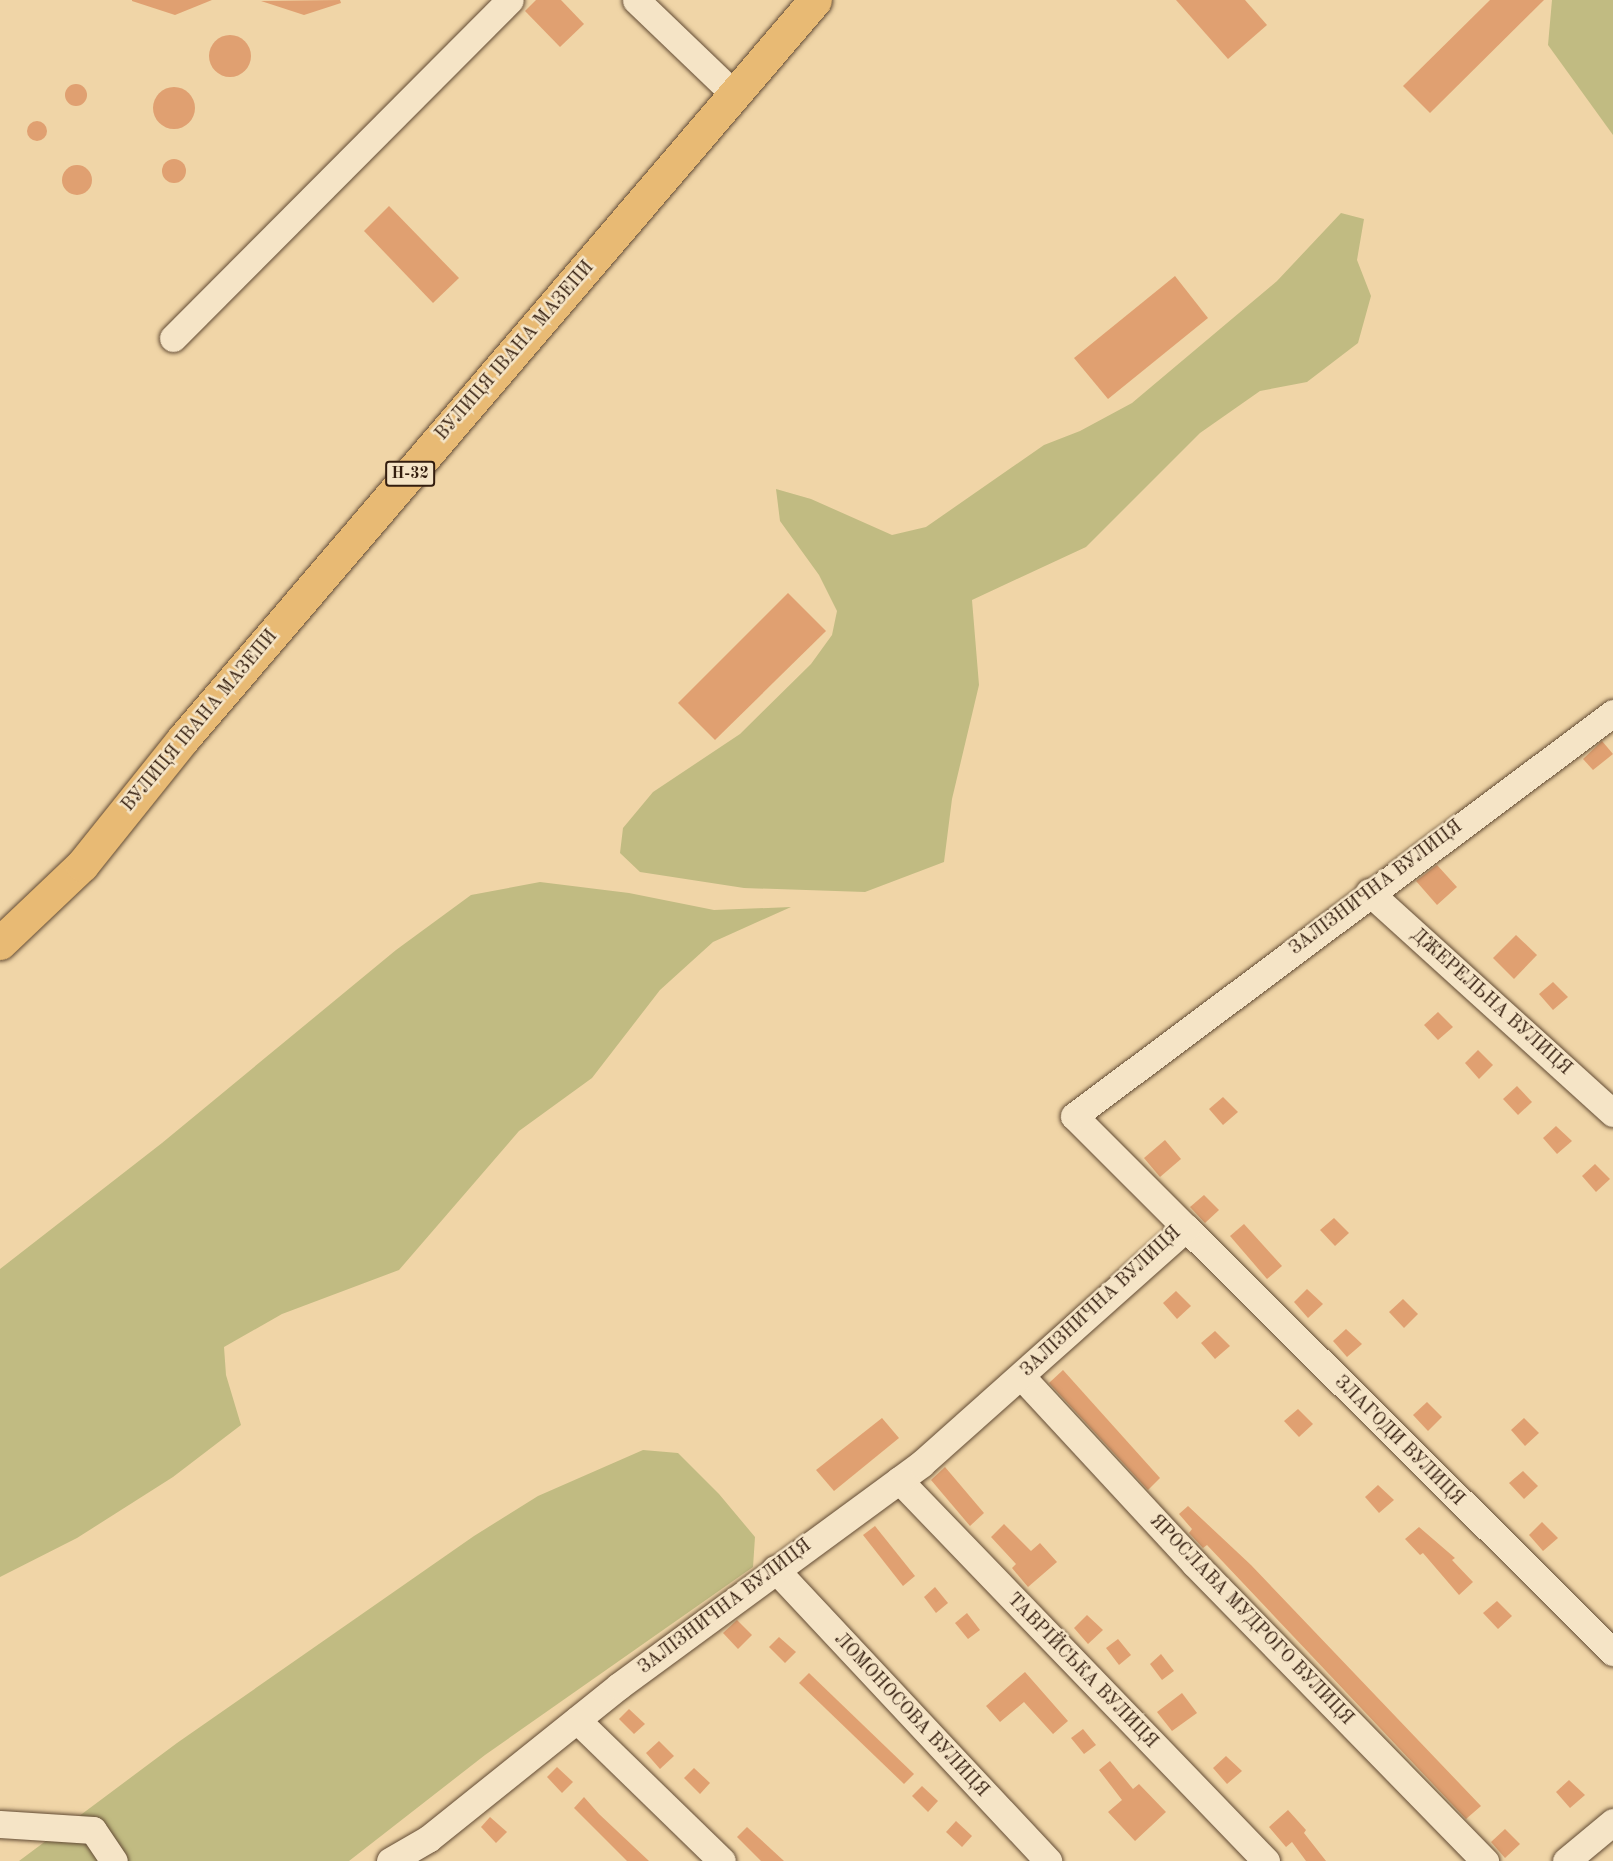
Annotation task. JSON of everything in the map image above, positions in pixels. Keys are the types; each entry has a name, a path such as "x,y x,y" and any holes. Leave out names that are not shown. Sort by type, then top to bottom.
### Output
{"main road":[{"name":"ВУЛИЦЯ ІВАНА МАЗЕПИ","path":"0,943 82,865 183,739 815,0"}],"street":[{"path":"173,338 510,0"},
{"path":"636,0 735,95"},
{"name":"ЗАЛІЗНИЧНА ВУЛИЦЯ","path":"390,1861 428,1839 577,1720 775,1569 899,1480 1021,1376 1186,1228 1074,1116 1369,892 1613,713"},
{"name":"ДЖЕРЕЛЬНА ВУЛИЦЯ","path":"1369,892 1613,1113"},
{"name":"ЗЛАГОДИ ВУЛИЦЯ","path":"1186,1228 1613,1652"},
{"name":"ЯРОСЛАВА МУДРОГО ВУЛИЦЯ","path":"1021,1376 1194,1563 1485,1861"},
{"name":"ТАВРІЙСЬКА ВУЛИЦЯ","path":"899,1480 1266,1861"},
{"name":"ЛОМОНОСОВА ВУЛИЦЯ","path":"775,1569 1048,1861"},
{"path":"577,1720 722,1861"},
{"path":"1566,1861 1613,1822"},
{"path":"0,1824 93,1830 114,1861"}],"shaded area":[{"path":"1552,0 1613,0 1613,135 1548,45"},
{"path":"1341,213 1364,219 1357,260 1371,296 1358,343 1307,382 1260,391 1200,433 1086,547 972,600 979,685 952,799 944,862 865,892 744,888 640,872 620,853 623,828 653,792 740,734 811,664 832,635 837,611 819,575 780,521 776,489 811,499 892,535 926,527 1044,445 1080,431 1132,403 1277,281"},
{"path":"540,882 629,893 714,910 791,907 713,942 660,990 592,1078 519,1131 399,1270 282,1314 224,1347 226,1375 241,1425 173,1477 77,1538 0,1577 0,1269 162,1143 396,950 471,895"},
{"path":"643,1450 678,1453 719,1494 755,1537 753,1567 485,1755 349,1861 19,1861 177,1743 474,1536 538,1496"}],"building":[{"path":"132,0 212,0 175,15 132,1"},
{"path":"340,0 341,3 304,15 261,1"},
{"path":"536,0 561,0 584,24 560,47 525,11"},
{"path":"1176,0 1245,0 1267,25 1228,59"},
{"path":"1490,0 1544,0 1430,113 1403,86"},
{"path":"230,35 238,36 245,41 250,48 250,64 245,71 238,76 230,77 222,76 215,71 210,64 209,56 210,48 215,41 222,36"},
{"path":"76,84 86,91 87,95 80,105 76,106 66,99 65,95 72,85"},
{"path":"174,87 182,88 189,93 194,100 194,116 189,123 182,128 174,129 166,128 159,123 154,116 153,108 154,100 159,93 166,88"},
{"path":"37,121 44,124 47,131 44,138 37,141 30,138 27,131 30,124"},
{"path":"174,159 179,160 185,166 185,176 179,182 174,183 169,182 163,176 162,171 163,166 169,160"},
{"path":"77,165 88,169 92,180 88,191 77,195 66,191 62,180 66,169"},
{"path":"389,206 459,278 433,303 364,231"},
{"path":"1175,276 1208,318 1108,399 1074,358"},
{"path":"788,593 826,631 715,740 678,703"},
{"path":"1602,741 1613,754 1593,770 1583,759"},
{"path":"1437,865 1457,887 1437,905 1416,881"},
{"path":"1516,935 1537,955 1514,979 1493,958"},
{"path":"1553,982 1568,997 1553,1010 1539,994"},
{"path":"1438,1012 1453,1027 1438,1040 1424,1025"},
{"path":"1478,1050 1493,1065 1479,1079 1465,1063"},
{"path":"1517,1086 1532,1102 1518,1115 1503,1099"},
{"path":"1223,1097 1238,1112 1223,1125 1209,1109"},
{"path":"1556,1126 1572,1141 1557,1154 1543,1138"},
{"path":"1165,1140 1181,1159 1160,1177 1144,1158"},
{"path":"1595,1164 1610,1179 1596,1192 1582,1176"},
{"path":"1204,1195 1219,1210 1205,1223 1190,1207"},
{"path":"1334,1218 1349,1233 1335,1246 1320,1230"},
{"path":"1244,1224 1282,1266 1267,1279 1230,1236"},
{"path":"1307,1289 1323,1304 1308,1318 1294,1302"},
{"path":"1176,1291 1191,1306 1177,1319 1163,1303"},
{"path":"1403,1299 1418,1314 1404,1328 1389,1312"},
{"path":"1346,1329 1362,1344 1347,1357 1333,1341"},
{"path":"1215,1331 1230,1346 1215,1359 1201,1343"},
{"path":"1063,1370 1160,1478 1148,1490 1049,1383"},
{"path":"1427,1402 1442,1417 1428,1431 1413,1415"},
{"path":"1298,1409 1313,1424 1299,1437 1284,1421"},
{"path":"882,1418 899,1438 834,1491 816,1470"},
{"path":"1524,1418 1539,1433 1525,1446 1511,1430"},
{"path":"945,1467 984,1513 970,1526 931,1480"},
{"path":"1523,1471 1538,1486 1524,1499 1509,1483"},
{"path":"1378,1485 1394,1500 1379,1513 1365,1497"},
{"path":"1188,1506 1251,1565 1481,1806 1466,1819 1207,1545 1203,1548 1189,1533 1192,1529 1179,1514"},
{"path":"1542,1522 1558,1538 1543,1551 1529,1535"},
{"path":"1004,1524 1031,1551 1040,1543 1057,1562 1028,1587 1012,1568 1016,1564 991,1537"},
{"path":"875,1526 915,1576 903,1586 863,1535"},
{"path":"1419,1527 1455,1558 1452,1560 1473,1582 1459,1595 1423,1553 1420,1555 1405,1539"},
{"path":"935,1587 948,1603 936,1613 924,1597"},
{"path":"1497,1601 1512,1616 1498,1629 1483,1613"},
{"path":"967,1613 980,1630 968,1639 955,1623"},
{"path":"1087,1615 1103,1630 1088,1644 1074,1628"},
{"path":"737,1620 752,1635 738,1649 723,1633"},
{"path":"779,1637 796,1652 785,1663 769,1647"},
{"path":"1118,1639 1131,1655 1119,1665 1106,1648"},
{"path":"1161,1654 1174,1671 1162,1680 1150,1664"},
{"path":"1025,1672 1068,1721 1053,1734 1024,1702 1000,1722 986,1706"},
{"path":"809,1673 914,1774 904,1784 799,1683"},
{"path":"1182,1693 1197,1713 1172,1731 1157,1712"},
{"path":"629,1709 645,1724 634,1734 619,1719"},
{"path":"1083,1729 1096,1745 1084,1754 1071,1738"},
{"path":"659,1741 674,1756 660,1769 646,1753"},
{"path":"1226,1756 1242,1771 1227,1784 1213,1768"},
{"path":"1110,1761 1133,1789 1139,1784 1166,1812 1135,1841 1108,1812 1122,1800 1099,1770"},
{"path":"557,1767 573,1782 562,1793 547,1777"},
{"path":"694,1768 710,1783 700,1794 684,1778"},
{"path":"1569,1780 1585,1795 1570,1808 1556,1792"},
{"path":"922,1786 938,1801 928,1812 912,1796"},
{"path":"584,1797 649,1861 627,1861 574,1808"},
{"path":"1288,1810 1306,1830 1304,1833 1326,1861 1306,1861 1292,1842 1286,1847 1269,1827"},
{"path":"490,1817 507,1832 496,1843 481,1827"},
{"path":"956,1821 972,1836 962,1847 946,1832"},
{"path":"747,1827 784,1861 761,1861 737,1837"},
{"path":"1505,1829 1520,1844 1505,1858 1491,1842"}]}
